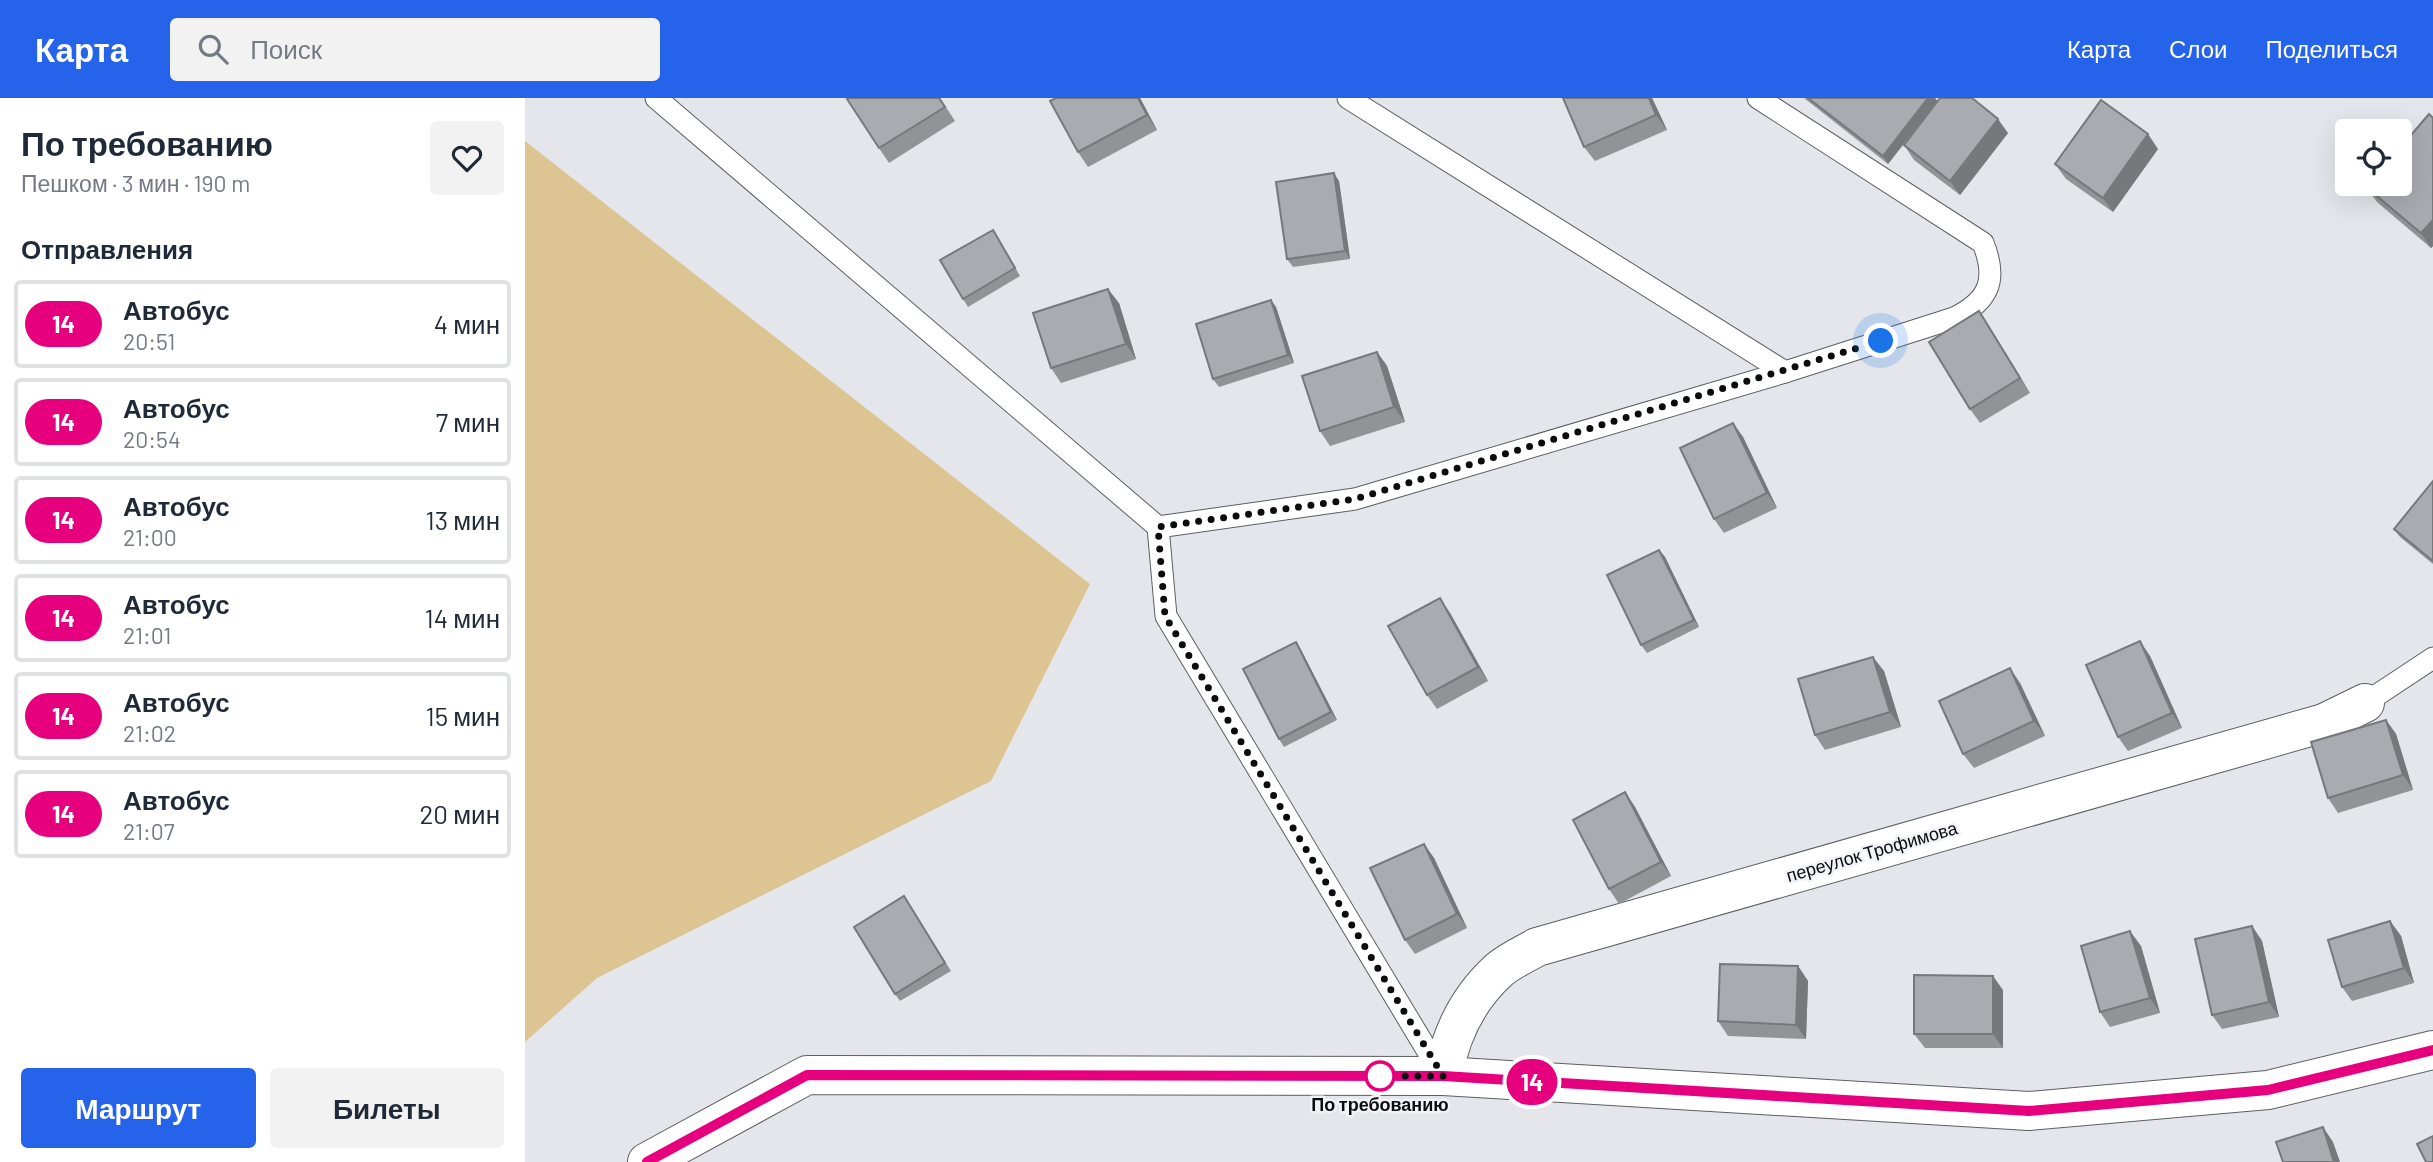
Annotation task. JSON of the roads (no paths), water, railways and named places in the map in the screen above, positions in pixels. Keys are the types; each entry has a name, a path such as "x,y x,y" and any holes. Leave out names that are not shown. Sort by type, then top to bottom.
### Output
{"street":[{"name":"переулок Трофимова","path":"1443,1076 1450,1041 1471,1004 1500,969 1537,947 2325,723 2365,703"},
{"path":"647,1162 807,1075 1443,1076 2029,1111 2268,1090 2433,1050"}],"lane":[{"path":"656,98 1158,527 1165,616 1443,1076"},
{"path":"1347,98 1785,372"},
{"path":"1158,527 1355,499 1785,372 1954,318 1974,308 1987,290 1991,264 1983,243 1758,98"},
{"path":"2365,703 2433,658"}],"place":[{"name":"По требованию","path":"1380,1076"}]}
